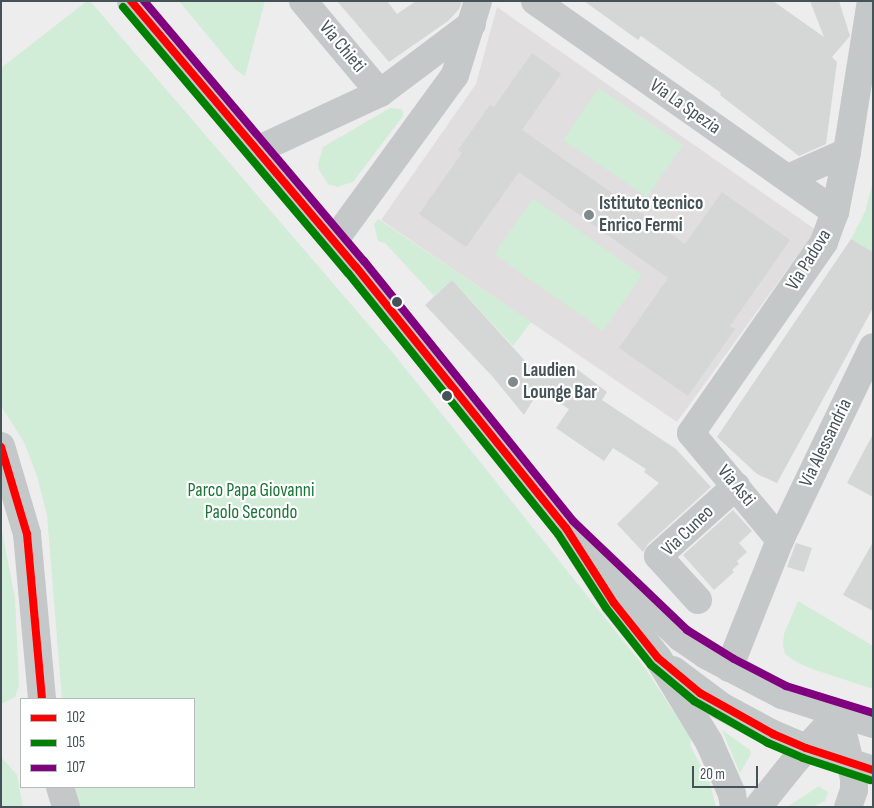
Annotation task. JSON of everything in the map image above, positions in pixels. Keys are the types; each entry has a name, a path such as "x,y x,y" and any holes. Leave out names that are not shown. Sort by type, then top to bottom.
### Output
{"street":[{"path":"131,1 334,242 566,528 614,603 658,658 709,742 732,794 734,807"},
{"name":"Via Chieti","path":"303,1 386,90"},
{"name":"Via Padova","path":"692,433 824,242 835,212 847,152 870,1"},
{"name":"Via La Spezia","path":"535,2 835,212"},
{"path":"257,150 386,90 475,12"},
{"path":"334,242 455,75 475,12"},
{"path":"386,90 404,89 414,95 424,118"},
{"path":"788,178 847,152"},
{"name":"Via Alessandria","path":"729,668 780,540 873,347"},
{"name":"Via Asti","path":"692,433 780,540"},
{"path":"1,446 28,534 42,698"},
{"name":"Via Cuneo","path":"698,600 658,556 736,486"},
{"path":"566,528 681,638 729,668 782,695 873,724"},
{"path":"658,658 700,692 721,706 806,748 862,767"},
{"path":"758,807 806,748 838,714"},
{"path":"838,714 862,767 848,807"},
{"path":"44,788 46,807"},
{"path":"60,788 66,807"},
{"path":"867,807 873,803"}],"shaded area":[{"name":"Istituto tecnico Enrico Fermi","path":"497,7 816,230 677,422 381,220 476,84"}],"green space":[{"name":"Parco Papa Giovanni Paolo Secondo","path":"87,1 90,1 393,353 645,668 691,738 690,745 710,784 716,807 81,807 75,788 195,788 195,698 62,698 47,515 37,476 24,442 1,406 1,68"},
{"path":"179,1 265,1 245,76 236,70"},
{"path":"599,88 683,145 647,197 563,140"},
{"path":"390,108 401,109 403,116 353,182 337,187 328,184 319,170 318,164 323,147"},
{"path":"872,185 873,252 851,239 865,212"},
{"path":"533,198 642,275 603,331 494,254"},
{"path":"378,219 531,322 513,346 452,280 434,296 385,243 378,241 374,224"},
{"path":"1,527 15,598 19,685 15,697 1,704"},
{"path":"798,601 873,646 873,689 815,670 796,662 785,654 783,645 784,634"},
{"path":"722,730 750,750 751,754 740,773"},
{"path":"1,757 17,775 23,807 1,807"},
{"path":"819,786 828,792 825,801 812,807 787,807"}],"building":[{"path":"337,1 387,1 397,14 416,1 462,1 459,9 448,21 389,62"},
{"path":"584,1 773,1 824,37 810,1 839,1 850,36 832,57 837,62 826,144 799,156 720,95 721,93 641,36 638,40"},
{"path":"532,53 561,74 522,130 685,244 722,192 790,240 730,326 735,329 688,396 619,348 668,278 519,172 466,247 419,214 462,153 458,150 490,105 494,107"},
{"path":"851,239 873,252 873,308 777,483 757,474 717,437"},
{"path":"452,280 536,373 547,364 566,376 573,366 607,392 602,400 676,449 711,487 648,544 643,552 617,524 659,483 644,472 646,469 613,448 604,461 556,428 569,409 539,390 524,415 492,376 425,305"},
{"path":"873,434 873,497 847,483"},
{"path":"733,510 752,531 739,543 747,552 737,561 739,564 732,570 734,572 714,590 683,555"},
{"path":"873,542 873,611 843,595"},
{"path":"796,543 812,548 804,572 787,567"}],"transit line":[{"name":"102","path":"131,1 356,267 566,528 614,603 658,658 700,693 773,734 806,748 873,770"},
{"name":"107","path":"144,1 364,261 573,521 687,630 734,659 786,686 873,713"},
{"name":"105","path":"123,7 348,273 558,534 606,608 651,665 694,701 768,743 803,758 870,780"},
{"name":"102","path":"1,447 27,534 42,698"}],"place":[{"name":"Istituto tecnico Enrico Fermi","path":"589,215"},
{"name":"Laudien Lounge Bar","path":"513,382"}]}
